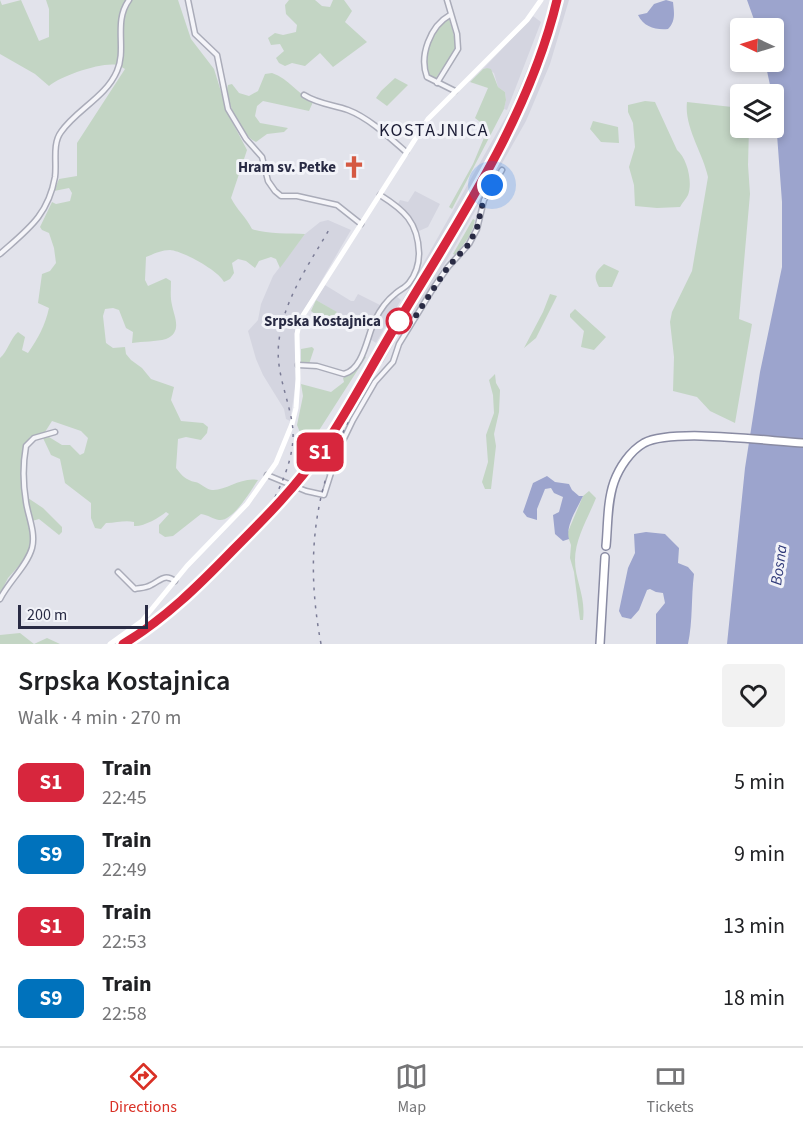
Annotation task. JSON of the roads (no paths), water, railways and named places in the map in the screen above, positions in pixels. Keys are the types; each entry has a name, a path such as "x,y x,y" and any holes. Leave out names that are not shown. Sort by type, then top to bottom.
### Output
{"highway":[{"path":"606,546 610,495 614,483 631,454 642,444 654,439 676,436 803,443"},
{"path":"601,644 605,556"}],"main road":[{"path":"110,644 142,621 193,559 247,504 281,452 292,424 298,394 296,339 298,324 428,119 527,20 541,0"}],"street":[{"path":"0,254 35,223 43,212 55,176 59,134 117,72 122,17 129,0"},
{"path":"188,0 195,34 218,55 228,109 246,139 262,157 268,181 275,191 281,196 297,196 337,205 361,224"},
{"path":"437,83 458,49 457,34 447,0"},
{"path":"450,15 442,19 429,40 424,59 425,75 455,91"},
{"path":"304,95 351,111 406,152"},
{"path":"266,474 306,491 325,494 338,452 363,402 375,382 393,362 399,344 434,287 469,244 477,228 484,200 502,170"},
{"path":"298,365 317,366 344,374 353,370 379,312 395,294 410,282 414,274 419,255 416,230 400,208 379,194"},
{"path":"0,599 32,550 32,533 25,492 26,446 34,438 55,432"},
{"path":"118,572 135,588 151,585 162,578 175,581"}],"water":[{"path":"666,0 673,2 674,9 673,20 668,29 650,27 640,19 638,15 647,13 654,4"},
{"name":"Bosna","path":"747,0 803,0 803,644 727,644 745,468 760,372 782,267 782,202 777,138 784,138 784,84 770,84 767,72 784,72 784,18 753,18"},
{"path":"547,476 555,482 569,484 579,496 583,496 570,523 569,539 563,541 555,534 553,515 559,512 563,497 554,493 551,488 545,489 537,509 537,520 527,517 523,512 533,483"},
{"path":"646,532 665,534 679,548 678,563 688,567 694,574 688,644 656,644 656,614 665,603 663,593 647,590 639,610 631,619 622,617 619,611 628,568 635,553 634,534"}],"railway":[{"path":"123,644 149,627 190,594 294,487 321,451 423,282 507,133 539,58 557,0"},
{"path":"271,505 285,475 293,443 292,422 279,362 278,351 282,326 298,282 330,228"},
{"path":"321,644 314,585 316,529 327,475 349,420"}],"train":[{"name":"S1","path":"123,644 166,615 190,594 294,487 321,452 423,282 497,152 527,90 557,0"}],"place":[{"name":"Hram sv. Petke","path":"354,167"},
{"name":"Srpska Kostajnica","path":"399,321"}],"district":[{"name":"KOSTAJNICA","path":"434,130"}]}
